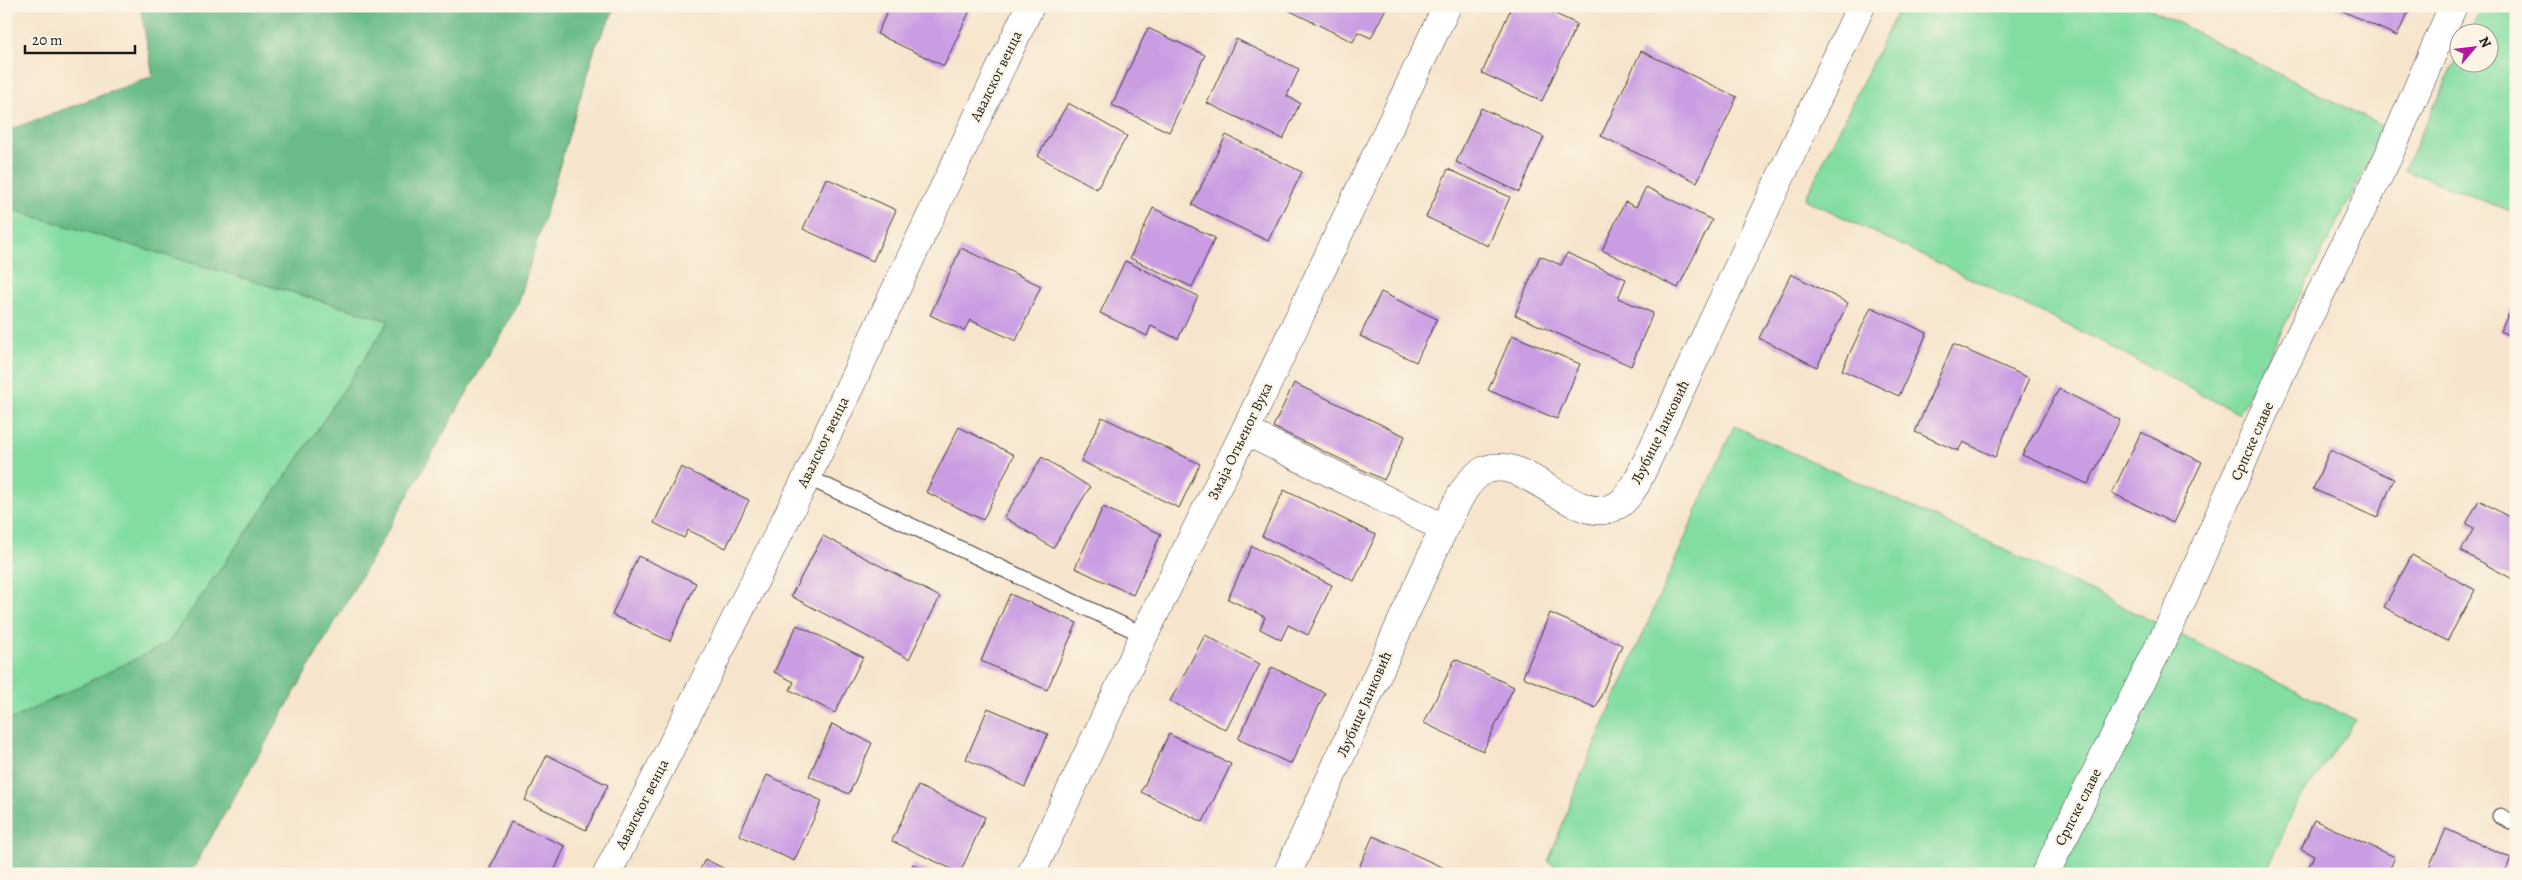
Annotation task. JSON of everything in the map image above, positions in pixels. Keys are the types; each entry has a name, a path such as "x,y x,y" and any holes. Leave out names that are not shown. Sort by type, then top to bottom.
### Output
{"street":[{"name":"Авалског венца","path":"607,874 807,477 1030,6"},
{"name":"Змаја Огњеног Вука","path":"1031,874 1144,635 1246,431 1446,6"},
{"name":"Љубице Јанковић","path":"1287,874 1444,528 1470,482 1481,472 1496,467 1521,474 1592,511 1617,506 1636,484 1861,6"},
{"name":"Српске славе","path":"2045,874 2181,603 2282,370 2388,156 2453,6"},
{"path":"1246,431 1444,528"}],"lane":[{"path":"807,477 1144,635"},
{"path":"2500,816 2516,824"}],"green space":[{"path":"140,6 616,6 595,48 518,304 194,867 187,874 6,874 6,722 168,643 296,462 389,321 6,208 6,131 153,76"},
{"path":"1900,6 2145,6 2386,128 2239,414 2096,339 1805,199"},
{"path":"2482,6 2516,6 2516,213 2404,170 2450,72 2500,72 2500,22 2475,22"},
{"path":"6,208 389,321 296,462 168,643 6,724"},
{"path":"1734,426 1987,541 2356,720 2295,806 2266,874 1575,874 1548,862 1582,773"}],"building":[{"path":"890,6 972,6 944,66 877,34"},
{"path":"1280,6 1387,6 1371,38 1358,32 1353,42"},
{"path":"1512,6 1538,6 1577,24 1542,101 1482,73"},
{"path":"2332,6 2411,6 2397,36"},
{"path":"1148,28 1205,55 1169,132 1112,105"},
{"path":"1236,39 1299,69 1287,96 1300,103 1283,139 1207,103"},
{"path":"1641,51 1737,97 1697,182 1601,136"},
{"path":"1068,103 1127,136 1097,189 1038,156"},
{"path":"1481,108 1544,137 1519,192 1456,162"},
{"path":"1226,135 1302,172 1268,241 1192,205"},
{"path":"1448,169 1510,197 1488,246 1426,217"},
{"path":"826,178 896,210 873,261 803,229"},
{"path":"1646,187 1712,220 1678,288 1602,250 1625,202 1636,207"},
{"path":"1153,208 1215,238 1192,287 1130,258"},
{"path":"961,248 1041,286 1016,341 970,320 964,331 930,315"},
{"path":"1567,253 1626,279 1618,298 1653,313 1631,366 1515,315 1540,256 1561,265"},
{"path":"1125,261 1198,296 1178,339 1151,326 1147,336 1100,313"},
{"path":"1791,274 1848,303 1817,367 1759,338"},
{"path":"1381,292 1437,319 1416,362 1360,336"},
{"path":"2516,300 2516,339 2500,331"},
{"path":"1871,307 1927,333 1899,396 1842,370"},
{"path":"1512,335 1580,364 1557,419 1488,390"},
{"path":"1953,344 2029,378 1995,457 1963,442 1958,451 1915,432"},
{"path":"1294,383 1405,436 1384,480 1273,427"},
{"path":"2059,389 2120,420 2088,484 2022,455"},
{"path":"1102,417 1200,464 1179,508 1081,461"},
{"path":"959,427 1014,455 983,520 926,492"},
{"path":"2141,432 2202,462 2173,523 2112,493"},
{"path":"2330,450 2394,479 2377,518 2313,489"},
{"path":"1042,457 1090,487 1053,548 1004,517"},
{"path":"681,467 749,500 726,548 688,530 684,538 654,523"},
{"path":"1284,490 1376,535 1354,581 1262,536"},
{"path":"2479,500 2516,521 2516,581 2461,551 2474,528 2466,524"},
{"path":"1103,507 1161,534 1133,595 1075,568"},
{"path":"823,536 940,597 909,659 791,596"},
{"path":"1252,546 1332,585 1308,635 1288,625 1281,640 1260,629 1265,617 1228,599"},
{"path":"2412,555 2475,590 2447,641 2384,607"},
{"path":"638,556 696,583 670,641 612,615"},
{"path":"1010,594 1077,623 1047,690 981,661"},
{"path":"1550,613 1622,645 1596,708 1523,677"},
{"path":"797,625 863,657 835,713 790,690 794,682 774,672"},
{"path":"1205,635 1260,664 1226,730 1170,701"},
{"path":"1455,659 1514,687 1483,751 1424,723"},
{"path":"1272,667 1325,693 1291,764 1238,739"},
{"path":"988,708 1048,734 1025,787 966,759"},
{"path":"832,724 872,743 849,794 809,776"},
{"path":"1169,734 1231,764 1203,822 1141,792"},
{"path":"547,755 608,785 586,830 525,800"},
{"path":"767,775 822,801 794,861 739,835"},
{"path":"918,786 985,817 960,873 892,841"},
{"path":"2314,820 2395,857 2387,874 2306,874 2314,855 2301,849"},
{"path":"511,822 565,846 553,874 502,874 490,868"},
{"path":"2446,829 2511,858 2504,874 2426,874"},
{"path":"1373,836 1449,870 1448,874 1356,874"},
{"path":"705,859 735,874 698,874"},
{"path":"913,864 934,874 908,874"}]}
